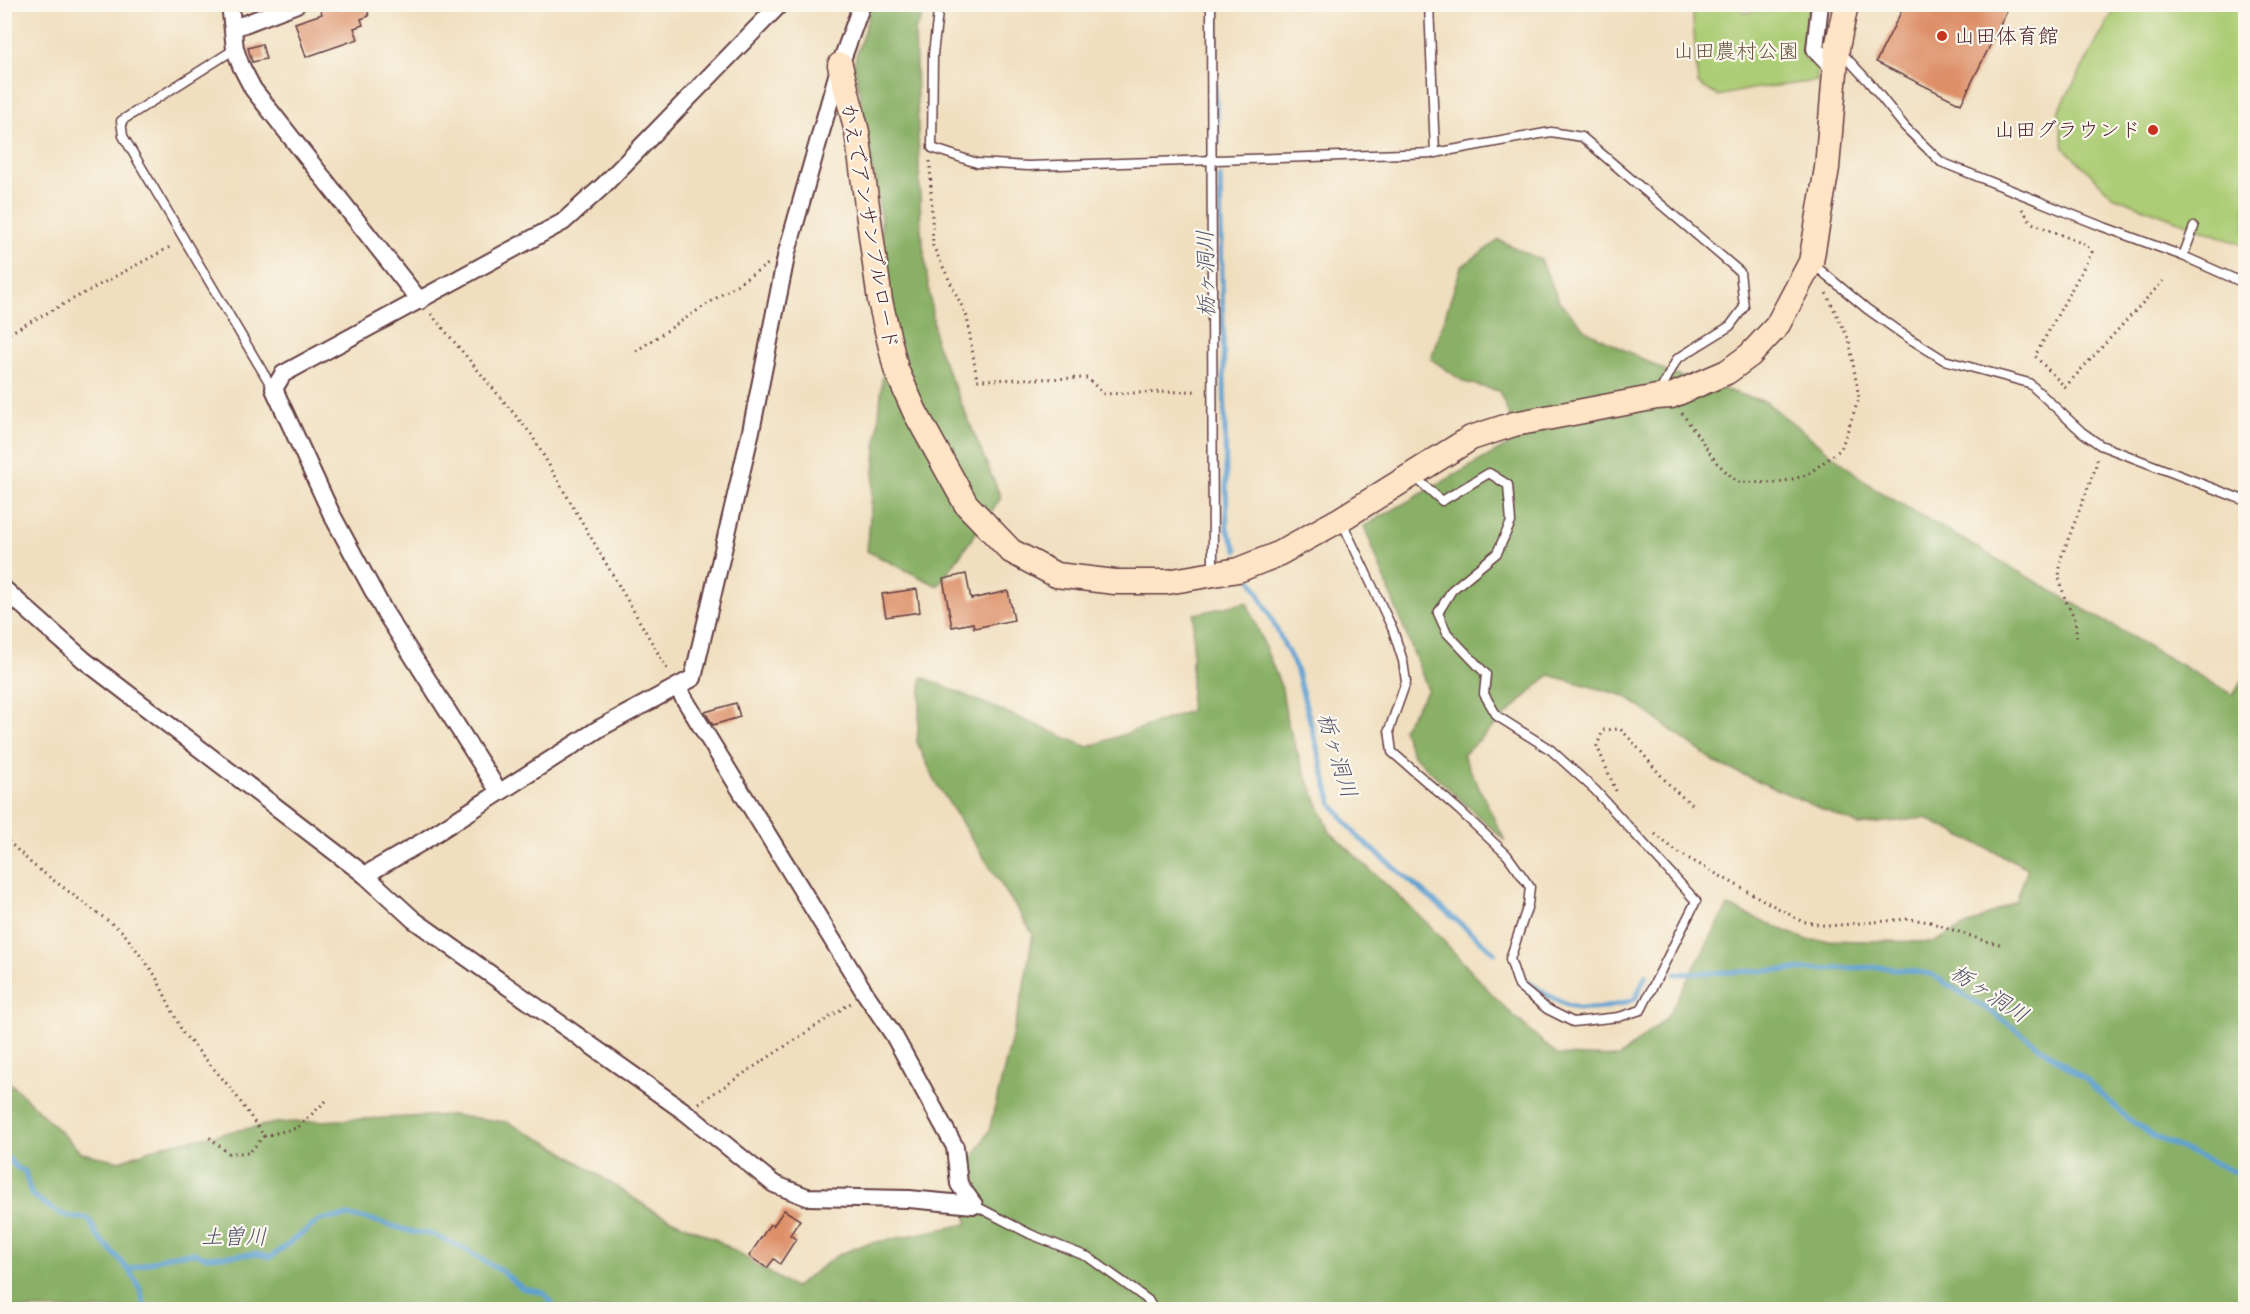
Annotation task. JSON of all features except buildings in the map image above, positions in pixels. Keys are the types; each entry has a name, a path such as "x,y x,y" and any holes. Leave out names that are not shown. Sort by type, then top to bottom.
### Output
{"street":[{"path":"230,4 235,50 253,89 420,301"},
{"path":"234,28 297,4"},
{"path":"499,792 384,611 332,515 273,389 283,374 563,222 603,186 780,4"},
{"path":"365,874 600,728 693,678 751,431 787,252 840,65 862,4"},
{"path":"1820,4 1815,49 1836,59"},
{"name":"かえでアンサンブルロード","path":"840,65 857,132 880,301 896,369 915,412 966,504 1011,551 1056,575 1114,582 1157,582 1213,576 1238,570 1276,555 1341,519 1471,438 1514,424 1664,397 1727,372 1750,355 1777,326 1811,262 1827,168 1836,59 1846,4"},
{"path":"4,589 84,660 365,874 414,920 685,1112 774,1184 807,1197 909,1199 974,1205"},
{"path":"678,687 865,993 893,1034 955,1147 959,1184 974,1205"}],"lane":[{"path":"939,4 933,54 932,148 977,163 1028,166 1210,162 1435,153 1551,132 1582,137 1740,272 1744,307 1730,326 1677,359 1664,397"},
{"path":"1211,4 1213,576"},
{"path":"1429,4 1435,153"},
{"path":"235,50 122,121 123,136 273,389"},
{"path":"1836,59 1869,82 1905,127 1941,162 2183,256 2246,284"},
{"path":"2183,256 2194,227"},
{"path":"1811,262 1867,309 1944,360 2029,384 2082,432 2100,444 2246,501"},
{"path":"1341,519 1393,630 1403,661 1406,682 1389,730 1392,752 1507,855 1530,887 1528,905 1510,958 1519,986 1547,1009 1573,1022 1619,1017 1641,1010 1696,901 1595,790 1551,750 1497,716 1484,694 1486,674 1447,633 1438,613 1452,590 1497,553 1511,522 1508,485 1489,473 1442,501 1412,474"},
{"path":"974,1205 1030,1234 1088,1257 1148,1299 1154,1310"}],"path":[{"path":"932,148 929,172 933,246 968,318 976,380 1087,378 1104,394 1212,390"},
{"path":"2007,188 2032,223 2086,245 2092,252 2034,356 2065,387 2163,281"},
{"path":"4,336 184,240"},
{"path":"636,351 787,252"},
{"path":"1664,397 1717,463 1737,482 1778,483 1807,476 1841,449 1859,398 1849,340 1825,291"},
{"path":"420,301 531,434 678,687"},
{"path":"2077,637 2075,619 2065,599 2059,578 2061,558 2095,469 2100,444"},
{"path":"1620,799 1597,746 1603,730 1620,729 1638,746 1674,792 1692,804"},
{"path":"1652,831 1677,852 1801,921 1828,926 1908,919 1930,922 1985,941 2004,945"},
{"path":"4,837 33,866 123,932 155,975 183,1033 233,1091 264,1136"},
{"path":"685,1112 865,993"},
{"path":"209,1137 228,1153 249,1153 264,1136 297,1128 326,1101"}],"green space":[{"name":"山田農村公園","path":"1703,4 1732,5 1747,13 1778,5 1793,4 1809,7 1804,57 1817,69 1817,81 1751,89 1718,96 1698,84 1692,8"},
{"path":"872,5 928,5 915,31 921,230 936,343 1001,498 938,586 867,551 884,360 881,218 854,63"},
{"name":"山田グラウンド","path":"2117,5 2245,5 2245,246 2113,196 2064,148 2058,112"},
{"path":"1499,240 1541,260 1559,301 1587,331 1672,374 1766,402 1875,489 2233,695 2245,677 2245,1309 5,1309 4,1077 82,1153 120,1161 164,1145 276,1123 451,1115 507,1122 556,1147 653,1211 717,1240 794,1288 836,1256 862,1245 967,1224 967,1167 989,1131 1023,992 1033,934 936,783 917,742 922,677 1088,747 1190,711 1194,614 1247,602 1282,689 1287,721 1300,761 1330,832 1426,922 1504,1007 1557,1055 1619,1057 1667,1017 1728,906 1807,940 1934,942 2016,901 2028,868 1925,818 1859,825 1716,763 1625,696 1549,675 1463,755 1505,841 1413,755 1402,729 1428,690 1364,526 1519,439 1499,391 1464,382 1431,359 1461,267"}],"waterway":[{"name":"栃ヶ洞川","path":"1215,54 1217,4"},
{"name":"栃ヶ洞川","path":"1215,82 1218,143"},
{"name":"栃ヶ洞川","path":"1220,176 1227,529 1237,550"},
{"name":"栃ヶ洞川","path":"1252,580 1296,668 1332,804 1357,836 1495,953"},
{"name":"栃ヶ洞川","path":"1676,974 1880,967 1931,974 1993,1013 2086,1080 2126,1117 2153,1136 2246,1177"},
{"name":"栃ヶ洞川","path":"1524,978 1564,1004 1588,1009 1617,1005 1635,999 1646,975"},
{"name":"土曽川","path":"4,1154 17,1168 25,1171 31,1194 64,1215 89,1220 97,1236 135,1279 140,1288 145,1310"},
{"name":"土曽川","path":"130,1269 172,1255 195,1253 206,1257 256,1254 271,1257 320,1220 347,1216 369,1219 413,1232 431,1234 461,1247 503,1272 522,1288 544,1293 557,1310"}],"place":[{"name":"山田体育館","path":"1942,36"},
{"name":"山田グラウンド","path":"2153,130"}]}
